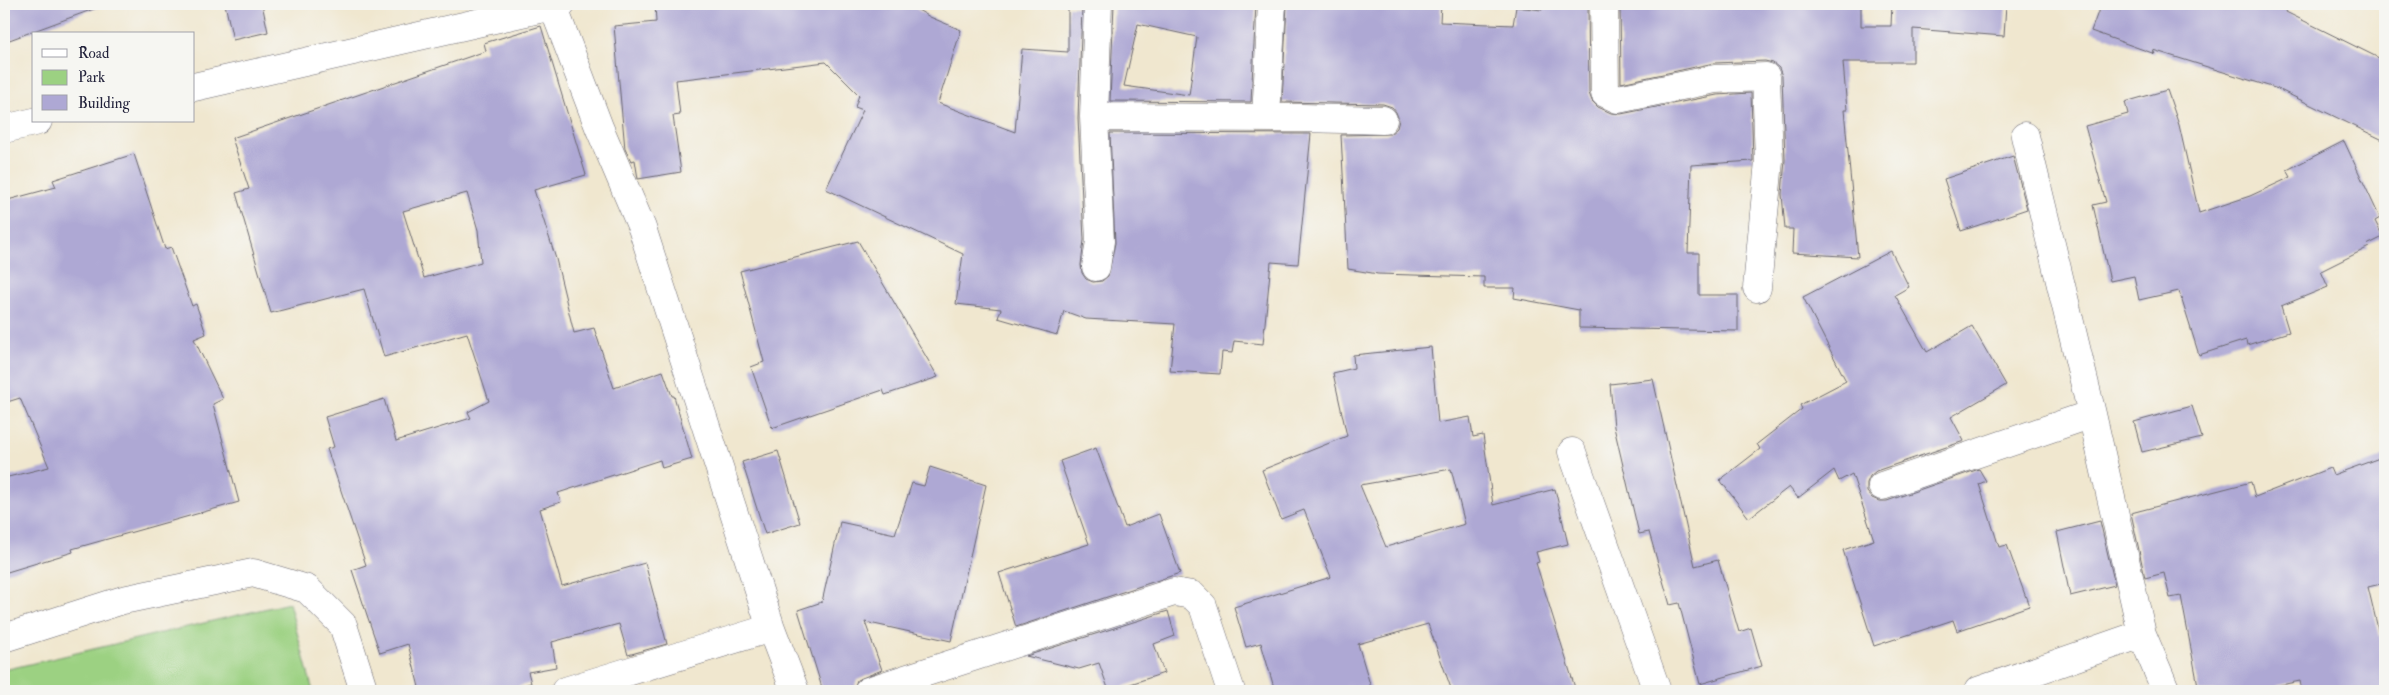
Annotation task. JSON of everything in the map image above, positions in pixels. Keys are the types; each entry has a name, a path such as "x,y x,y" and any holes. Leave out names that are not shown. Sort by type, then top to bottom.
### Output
{"street":[{"path":"1096,267 1100,241 1094,117 1098,4"},
{"path":"1266,118 1272,4"},
{"path":"1604,4 1604,93 1618,99 1715,79 1766,77 1770,161 1756,288"},
{"path":"195,87 557,5 599,127 642,228 770,628 795,691"},
{"path":"1094,117 1382,120"},
{"path":"4,129 34,122"},
{"path":"2025,136 2092,414 2142,634 2166,691"},
{"path":"1882,486 2092,414"},
{"path":"1572,452 1657,691"},
{"path":"4,638 123,600 253,573 307,589 343,625 364,691"},
{"path":"868,691 1174,592 1192,594 1203,606 1231,691"},
{"path":"565,691 770,628"},
{"path":"1978,691 2142,634"}],"green space":[{"path":"289,603 313,691 4,691 4,670"}],"building":[{"path":"4,4 98,4 99,7 4,42"},
{"path":"225,4 262,4 268,32 233,40"},
{"path":"655,4 908,4 930,17 961,30 938,103 1015,132 1022,49 1068,52 1068,7 1082,7 1078,118 1084,240 1081,265 1082,273 1086,279 1093,282 1102,281 1108,276 1115,243 1110,133 1311,134 1298,264 1271,262 1263,344 1234,341 1232,353 1222,352 1220,374 1170,371 1175,324 1086,319 1064,311 1057,335 998,318 1001,309 956,304 963,254 826,189 863,110 855,107 859,95 826,62 676,80 680,115 673,116 681,172 638,179 635,160 631,161 625,149 614,26 656,22"},
{"path":"1114,4 1256,4 1251,102 1110,101","holes":["1138,24 1197,37 1189,95 1124,86"]},
{"path":"1287,4 1441,4 1440,22 1513,25 1516,7 1542,10 1542,4 1588,4 1589,93 1592,101 1598,107 1611,113 1621,114 1717,95 1751,93 1753,161 1691,165 1688,253 1699,253 1699,295 1738,295 1738,331 1579,328 1579,310 1514,298 1515,288 1484,288 1484,277 1378,274 1348,269 1341,135 1390,134 1397,128 1399,120 1392,107 1383,104 1282,102"},
{"path":"1620,4 1861,4 1861,26 1891,26 1892,4 2006,4 2004,36 1913,29 1913,62 1843,62 1847,110 1844,110 1858,257 1792,253 1793,229 1785,229 1782,194 1785,160 1782,76 1779,68 1773,63 1765,61 1714,63 1621,83"},
{"path":"2101,4 2289,4 2286,12 2385,61 2385,141 2278,89 2153,50 2155,54 2091,31"},
{"path":"541,26 586,175 534,190 556,259 574,333 594,328 614,388 663,371 672,396 674,396 692,459 662,468 660,460 558,493 561,502 540,509 562,586 645,563 667,644 628,655 619,624 552,642 556,667 528,672 531,683 502,691 420,691 408,644 380,653 352,570 366,565 327,449 334,447 325,417 384,399 396,441 471,418 468,412 489,401 467,333 384,357 364,289 271,313 236,193 249,189 232,138 486,51 484,43","holes":["467,193 478,230 481,262 424,278 403,211"]},
{"path":"2167,90 2179,125 2199,213 2250,196 2291,177 2287,170 2344,141 2380,218 2375,221 2383,237 2367,245 2369,247 2321,271 2328,287 2281,306 2289,332 2247,345 2246,340 2199,355 2179,291 2139,300 2134,276 2110,281 2093,205 2106,202 2085,126 2128,114 2125,102"},
{"path":"134,154 165,249 171,247 192,306 196,304 206,334 194,339 223,399 213,404 239,502 72,549 73,552 4,573 4,478 49,467 20,398 4,403 4,201 56,187 53,180"},
{"path":"2013,156 2027,209 1961,231 1944,179"},
{"path":"858,241 938,377 885,395 883,390 772,428 751,367 764,362 740,271"},
{"path":"1891,251 1909,287 1895,295 1927,352 1972,326 2006,385 1951,417 1964,441 1876,471 1870,476 1867,483 1867,492 1872,498 1879,501 1887,501 1979,469 1986,481 1979,484 1999,547 2007,545 2029,606 1957,631 1953,620 1874,646 1843,550 1874,540 1852,474 1839,481 1834,470 1798,498 1789,487 1749,518 1720,480 1760,449 1757,444 1802,409 1800,405 1846,381 1803,297"},
{"path":"1431,347 1438,423 1470,417 1473,437 1483,435 1493,505 1555,489 1568,544 1536,552 1539,562 1536,563 1576,691 1452,691 1428,624 1358,644 1372,691 1275,691 1261,643 1246,647 1234,607 1331,577 1304,510 1281,519 1262,470 1347,436 1333,373 1354,368 1353,355","holes":["1451,469 1465,524 1386,547 1360,485"]},
{"path":"1653,379 1695,566 1718,560 1739,632 1751,628 1762,666 1700,684 1679,603 1670,605 1649,532 1639,534 1614,427 1610,384"},
{"path":"2192,406 2202,438 2142,452 2134,422"},
{"path":"1096,448 1125,527 1159,514 1180,573 1016,627 999,573 1089,544 1060,461"},
{"path":"778,451 800,523 765,534 742,462"},
{"path":"2385,456 2385,583 2368,587 2385,658 2385,691 2302,691 2300,681 2252,691 2199,691 2181,596 2170,598 2164,573 2145,578 2131,513 2251,482 2255,497 2330,468 2333,475"},
{"path":"930,467 986,485 951,641 865,622 882,670 857,680 853,691 823,691 798,610 822,602 840,522 895,534 912,483 924,486"},
{"path":"2100,521 2115,585 2070,596 2057,532"},
{"path":"1168,611 1175,636 1154,644 1164,673 1109,691 1099,663 1079,669 1026,656"}]}
